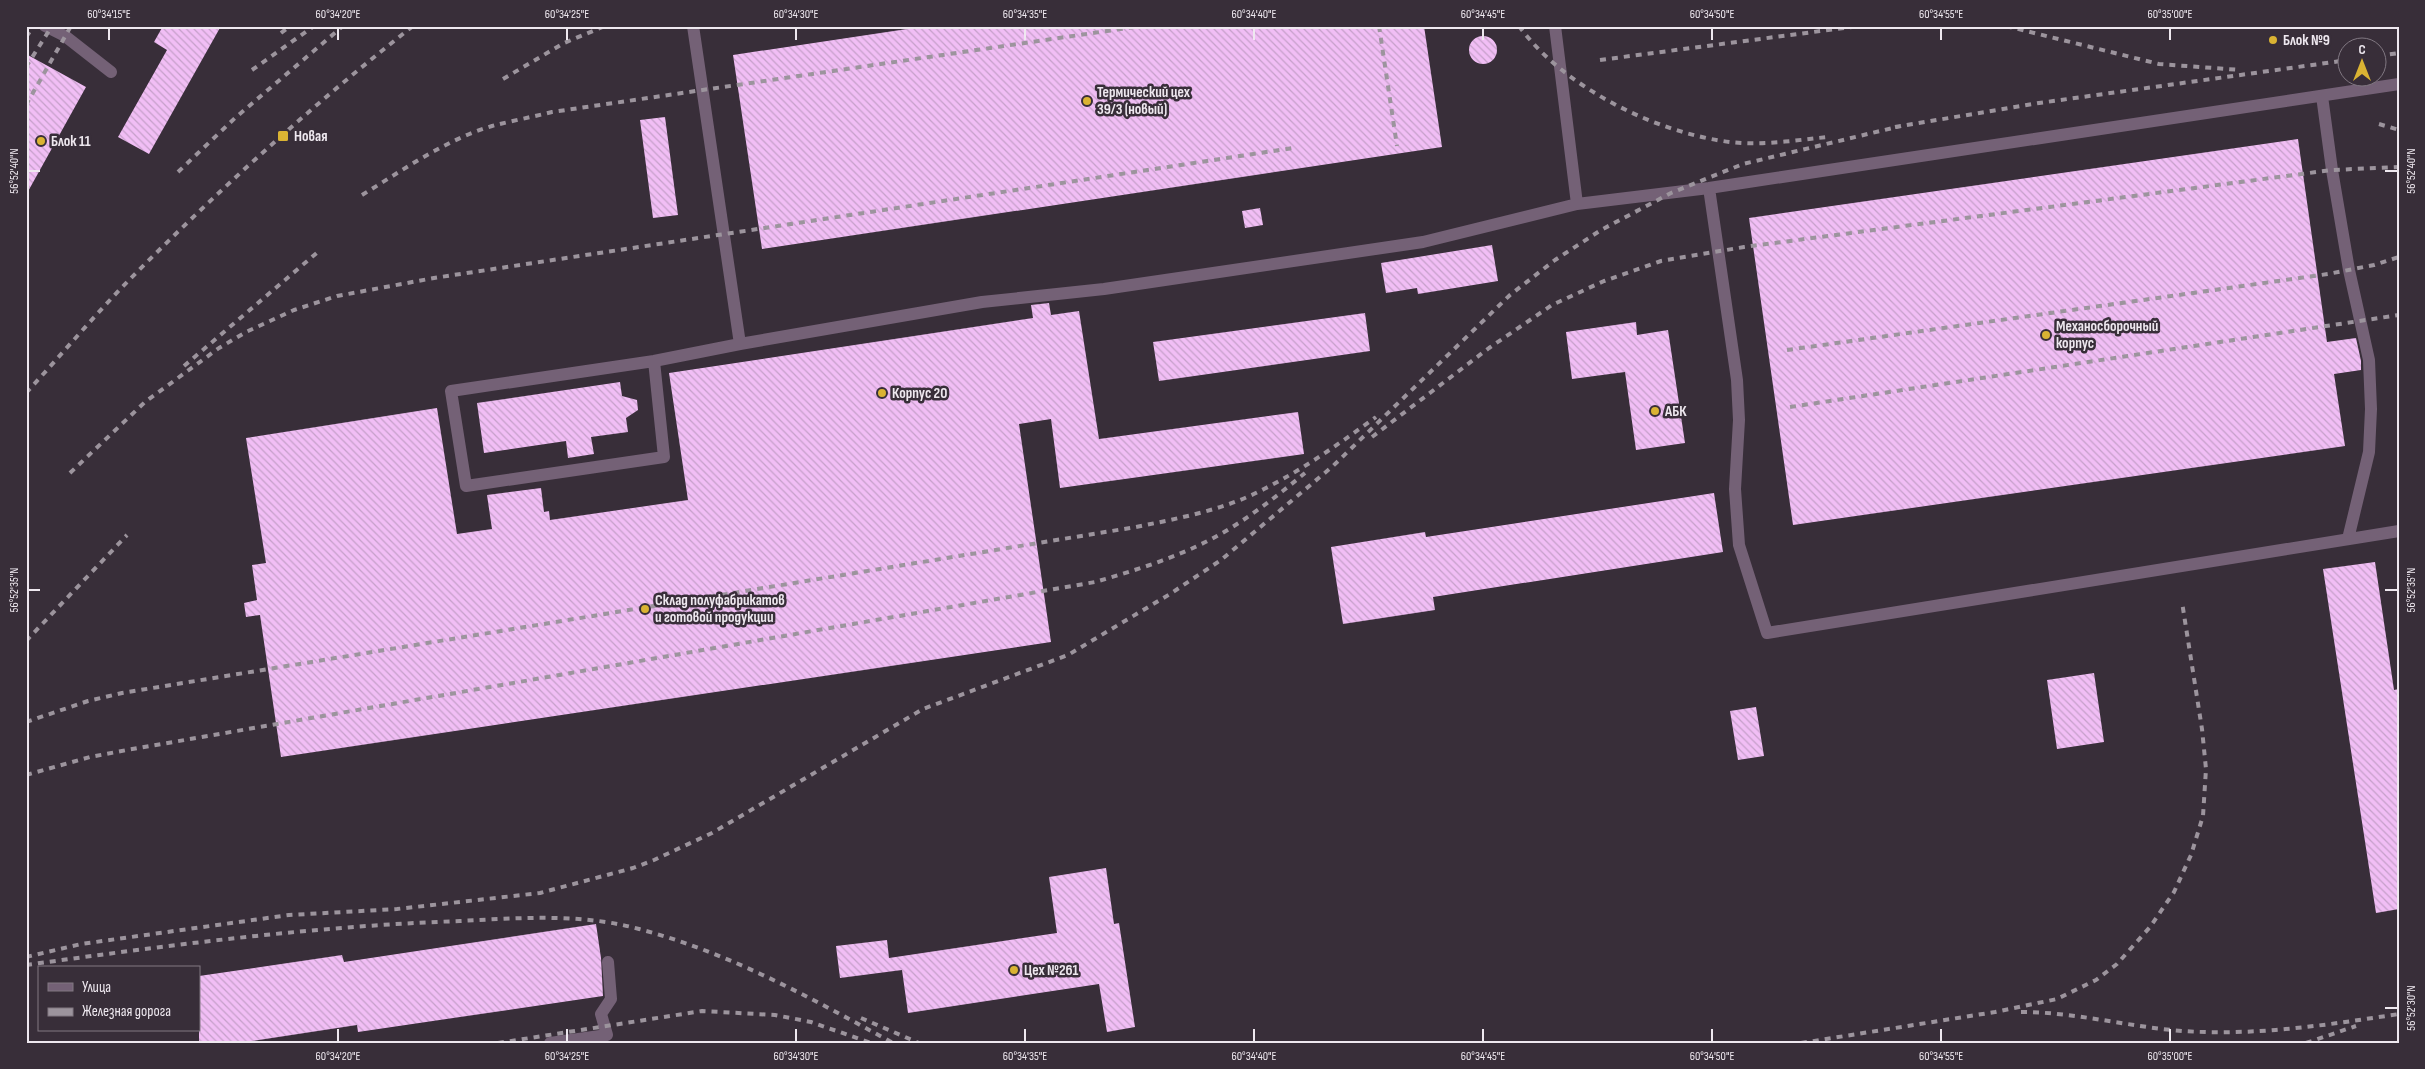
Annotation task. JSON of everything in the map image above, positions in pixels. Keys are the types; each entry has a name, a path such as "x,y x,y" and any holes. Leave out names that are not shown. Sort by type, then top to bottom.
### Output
{"lane":[{"path":"45,26 65,36 111,72"},
{"path":"693,26 740,344"},
{"path":"1555,26 1577,204"},
{"path":"654,361 664,457 466,486 451,391 654,361 740,344 982,302 1104,289 1423,242 1577,204 1709,188 2399,84"},
{"path":"2322,96 2346,252 2369,360 2371,409 2369,452 2348,539"},
{"path":"1709,188 1737,380 1739,420 1735,489 1739,545 1767,633 2399,531"},
{"path":"550,1043 609,1039 601,1014 610,1000 608,962"}],"building":[{"path":"163,26 221,26 149,154 118,137 167,50 154,42"},
{"name":"Термический цех 39/3 (новый)","path":"927,26 1424,26 1442,147 762,249 733,55"},
{"path":"1483,36 1493,40 1497,50 1493,60 1483,64 1473,60 1469,50 1473,40"},
{"name":"Блок 11","path":"26,54 86,87 26,195"},
{"path":"665,117 678,215 653,218 640,120"},
{"name":"Механосборочный корпус","path":"2298,139 2327,342 2356,338 2361,361 2361,370 2334,374 2345,446 1793,525 1749,218"},
{"path":"1260,208 1263,225 1245,228 1242,211"},
{"path":"1492,245 1498,281 1418,294 1417,288 1386,293 1381,263"},
{"name":"Склад полуфабрикатов и готовой продукции","path":"1049,303 1051,315 1079,311 1099,439 1298,412 1304,454 1060,488 1051,419 1019,424 1051,642 281,757 260,615 246,617 244,603 257,600 252,565 266,563 246,438 437,408 457,534 492,529 487,495 541,488 544,512 549,511 550,520 688,500 669,373 1033,318 1031,305"},
{"path":"1365,313 1370,351 1159,381 1153,342"},
{"name":"АБК","path":"1636,322 1637,335 1668,330 1685,443 1636,450 1625,372 1572,379 1566,332"},
{"path":"620,382 622,396 637,400 638,410 626,418 628,432 591,437 594,454 568,458 566,441 484,453 477,403"},
{"path":"1714,493 1723,552 1433,597 1435,610 1343,624 1331,547 1425,532 1426,537"},
{"path":"2375,562 2394,690 2399,689 2399,909 2376,913 2323,569"},
{"path":"2094,673 2104,742 2057,749 2047,680"},
{"path":"1756,707 1764,756 1738,760 1730,711"},
{"name":"Цех №261","path":"1106,868 1114,924 1119,923 1135,1027 1107,1032 1099,984 908,1013 902,970 840,978 836,946 887,940 889,958 1057,933 1049,877"},
{"path":"596,924 601,958 603,996 358,1032 357,1025 240,1043 199,1043 200,976 342,955 344,962"}],"railway":[{"path":"26,37 34,26"},
{"path":"26,67 52,26"},
{"path":"26,105 71,26"},
{"path":"281,33 290,26"},
{"path":"252,70 314,26"},
{"path":"178,172 235,118 343,26"},
{"path":"26,393 122,287 202,208 341,84 413,26"},
{"path":"503,79 564,43 605,26"},
{"path":"362,195 425,156 458,139 492,126 552,112 1141,26"},
{"path":"1379,26 1397,146"},
{"path":"1519,26 1560,69 1586,87 1613,104 1672,129 1701,137 1742,143 1779,142 1828,137"},
{"path":"1600,60 1859,26"},
{"path":"2006,26 2159,64 2241,70"},
{"path":"2388,55 2399,53"},
{"path":"1895,127 2039,103 2338,61"},
{"path":"2379,124 2399,130"},
{"path":"26,957 81,944 289,915 397,909 540,893 633,868 654,860 712,833 923,709 1068,655 1170,594 1221,560 1333,466 1510,295 1555,260 1601,230 1671,193 1743,164 1901,126"},
{"path":"70,473 145,402 219,348 246,332 294,310 337,296 434,278 1293,148"},
{"path":"1372,437 1489,348 1552,305 1604,281 1661,261 1744,247 2332,170 2399,167"},
{"path":"184,366 319,251"},
{"path":"1787,350 2328,274 2374,265 2399,257"},
{"path":"1790,407 2399,315"},
{"path":"26,722 88,701 122,693 1136,527 1185,517 1233,503 1264,489 1308,464 1376,417"},
{"path":"26,775 90,757 127,750 1095,582 1126,573 1203,544 1251,515 1305,473"},
{"path":"26,641 127,535"},
{"path":"1801,1043 1995,1012 2057,999 2096,980 2117,964 2150,927 2174,892 2191,855 2203,816 2206,769 2202,729 2182,602"},
{"path":"26,965 188,944 351,927 528,918 573,919 617,924 639,929 706,951 801,993 893,1043"},
{"path":"498,1043 702,1011 775,1015 811,1022 871,1043"},
{"path":"2021,1012 2062,1014 2163,1029 2210,1032 2264,1031 2399,1014"},
{"path":"861,1018 919,1043"},
{"path":"2306,1043 2356,1026"}],"place":[{"name":"Блок №9","path":"2273,40"},
{"name":"Термический цех 39/3 (новый)","path":"1087,101"},
{"name":"Новая","path":"283,136"},
{"name":"Блок 11","path":"41,141"},
{"name":"Механосборочный корпус","path":"2046,335"},
{"name":"Корпус 20","path":"882,393"},
{"name":"АБК","path":"1655,411"},
{"name":"Склад полуфабрикатов и готовой продукции","path":"645,609"},
{"name":"Цех №261","path":"1014,970"}]}
